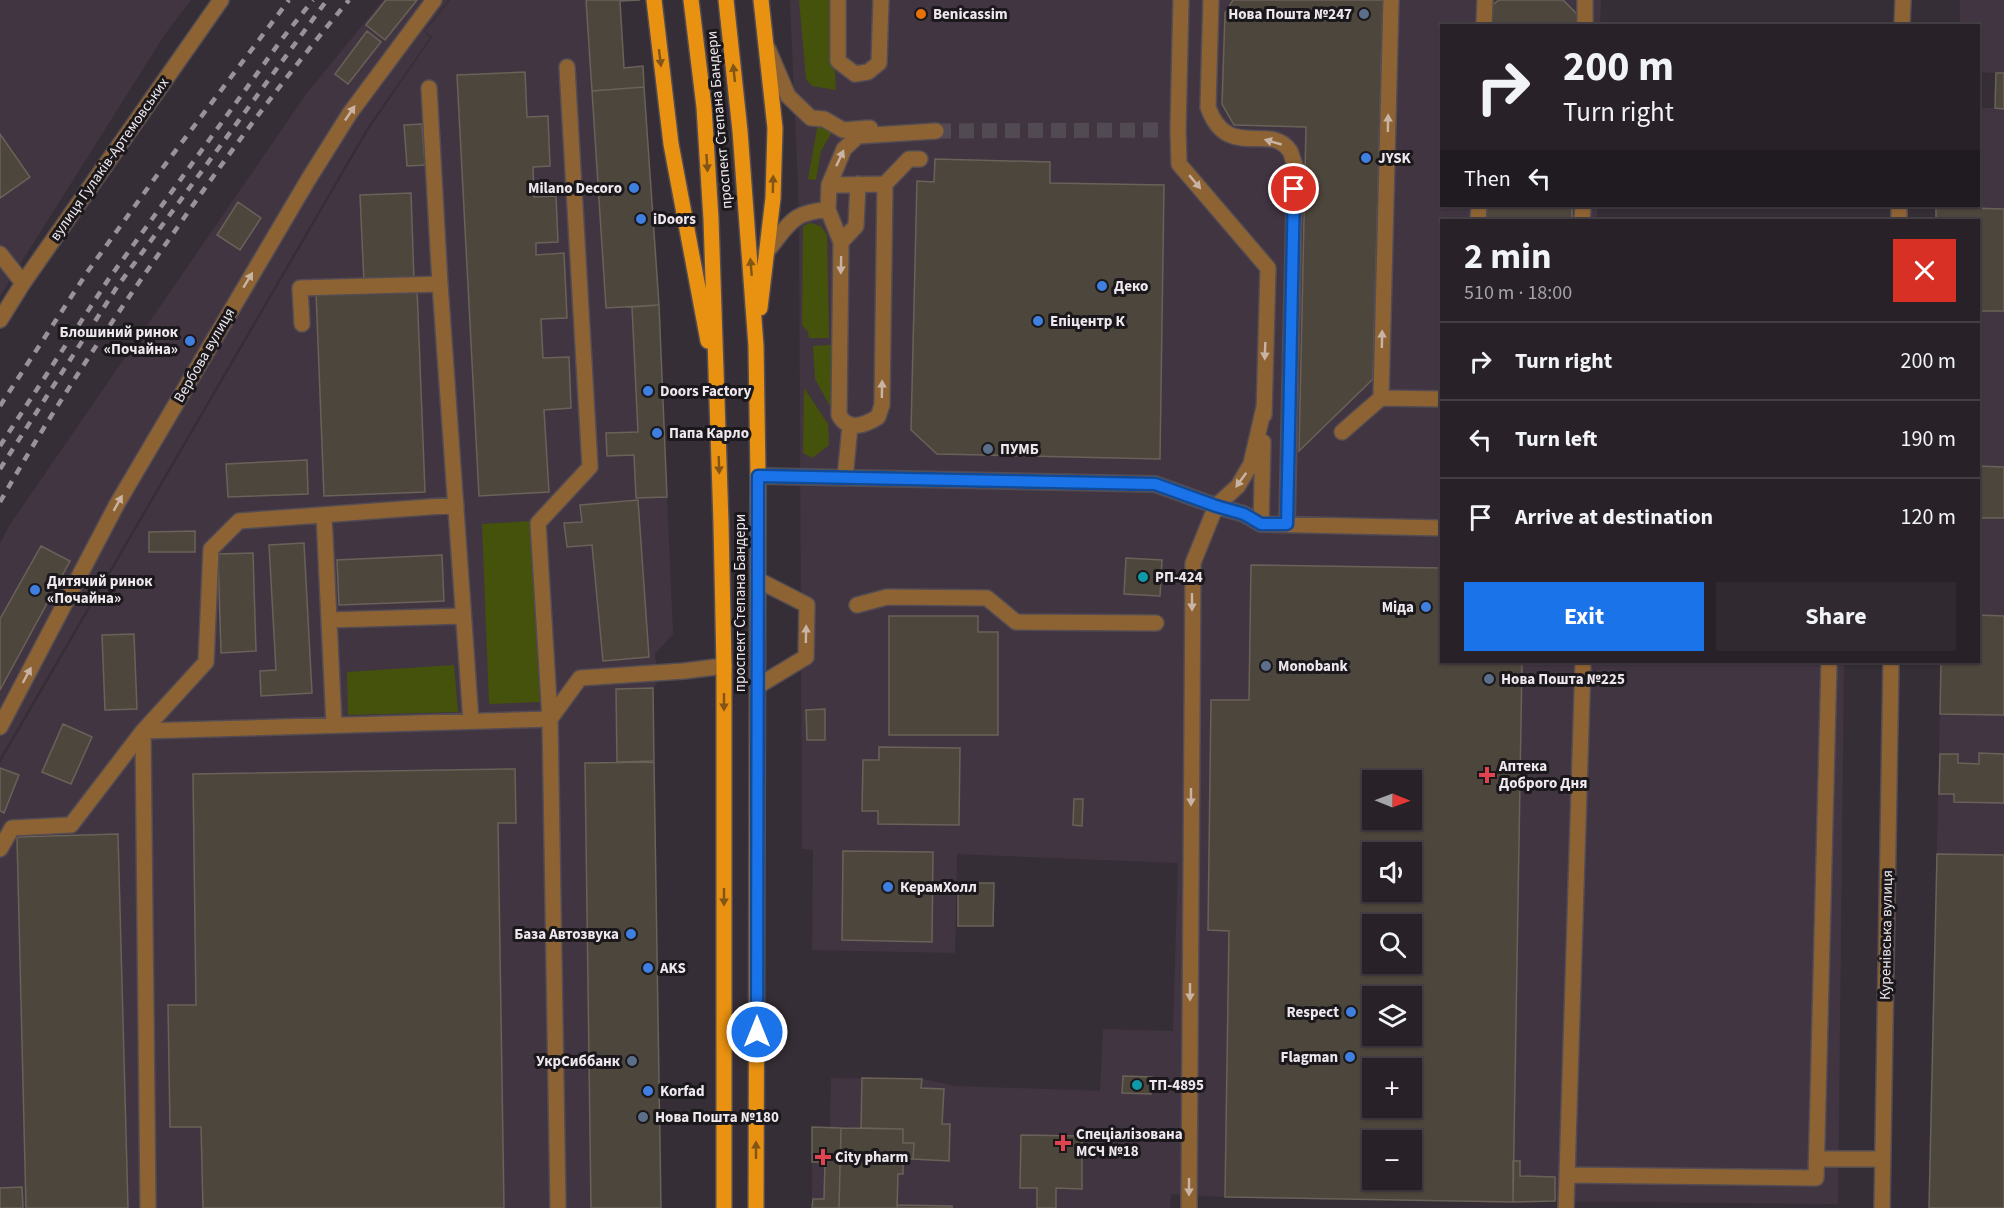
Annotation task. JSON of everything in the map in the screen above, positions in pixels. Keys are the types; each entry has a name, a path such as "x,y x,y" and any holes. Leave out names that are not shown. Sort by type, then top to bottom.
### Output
{"main road":[{"path":"654,0 671,144 716,385"},
{"name":"проспект Степана Бандери","path":"691,0 705,130 711,219 724,666 724,1208"},
{"name":"проспект Степана Бандери","path":"726,0 740,131 756,346 758,476 756,1208"},
{"path":"756,346 773,198 775,128 762,0"}],"street":[{"name":"вулиця Гулаків-Артемовських","path":"0,320 22,283 221,0"},
{"name":"Вербова вулиця","path":"0,727 117,504 290,209 350,112 434,0"},
{"path":"838,0 838,61 855,74 868,72 879,63 881,0"},
{"path":"1181,0 1171,130 1179,164 1268,268 1261,524"},
{"path":"1211,0 1208,107 1213,122 1223,133 1236,137 1280,142 1290,151 1295,165 1287,524"},
{"path":"1381,398 1391,0"},
{"path":"1484,24 1485,0"},
{"path":"1585,0 1585,24"},
{"path":"1902,24 1903,0"},
{"path":"766,44 788,96 811,118 824,119 843,130 889,127 936,131 858,136 844,149 829,185 828,210 841,242 839,415 842,421 850,426 862,425 878,417 882,405 885,184 909,159 920,159"},
{"path":"558,1208 550,718 538,523 590,467 567,67"},
{"path":"429,88 440,284 471,721"},
{"path":"841,242 856,226 858,184"},
{"path":"829,185 885,184"},
{"path":"767,251 796,216 810,210 828,210"},
{"path":"0,254 22,283"},
{"path":"302,324 300,288 440,284"},
{"path":"1341,432 1381,398 1440,399"},
{"path":"1189,1208 1193,563 1216,506 1238,486 1251,464 1264,407"},
{"path":"845,478 850,426"},
{"path":"758,476 1155,484 1244,514 1261,524 1440,528"},
{"path":"0,849 12,828 71,825 143,732 206,662 211,549 239,521 456,505"},
{"path":"324,515 334,725"},
{"path":"758,580 807,605 806,657 758,686"},
{"path":"857,605 887,597 987,598 1016,622 1156,623"},
{"path":"329,620 463,616"},
{"path":"1566,1208 1583,663"},
{"path":"1567,1175 1816,1178 1829,663"},
{"name":"Куренівська вулиця","path":"1882,1208 1891,663"},
{"path":"550,718 580,678 724,666"},
{"path":"143,732 550,718"},
{"path":"143,732 148,1208"},
{"path":"1817,1158 1882,1159"}],"shaded area":[{"path":"0,0 191,0 165,34 0,296"},
{"name":"Блошиний ринок «Почайна»","path":"383,0 448,0 424,31 430,38 367,128 0,758 0,544 9,526 307,93"},
{"path":"450,0 586,0 606,308 632,307 638,432 606,434 607,456 634,455 636,498 667,497 673,634 655,654 658,682 617,762 585,763 591,1208 0,1208 0,763 369,129 432,37 425,31"},
{"path":"790,0 1601,0 1600,24 1440,24 1440,207 1597,207 1597,219 1440,219 1440,663 1844,663 1838,1204 1513,1202 1171,1194 1170,1208 812,1208 812,1127 830,1127 831,1078 922,1079 955,1086 1100,1091 1103,1029 1173,1031 1178,863 957,854 955,953 812,950 813,850 802,849 799,209"},
{"path":"1960,0 2004,0 2004,1208 1929,1208 1941,663 1980,663 1980,219 1936,219 1936,207 1980,207 1980,108 1995,108 1996,73 1980,72 1980,24 1960,24"}],"green space":[{"path":"799,0 831,0 836,90 812,86 806,79"},
{"path":"818,123 832,132 821,151 816,180 808,179"},
{"path":"810,223 821,226 827,235 829,338 809,338 808,332 802,325 803,226"},
{"path":"831,345 831,408 815,379 813,346"},
{"path":"804,388 828,424 829,445 812,458 803,453"},
{"path":"530,521 540,702 489,704 482,524"},
{"path":"454,665 458,712 348,715 347,672"}],"building":[{"path":"386,0 417,0 385,40 366,25"},
{"path":"586,0 640,0 620,1 624,68 643,66 644,87 592,91"},
{"path":"1233,0 1383,0 1373,379 1299,451 1306,127 1234,125 1222,104 1225,13"},
{"path":"1499,0 1563,0 1577,14 1577,24 1489,24 1490,7"},
{"path":"367,31 381,42 348,84 335,74"},
{"path":"525,72 527,117 548,116 550,166 533,167 534,197 556,196 558,242 536,243 536,255 564,253 567,318 541,319 543,358 569,357 571,408 544,410 549,492 479,496 457,75"},
{"path":"1996,73 2004,73 2004,109 1995,108"},
{"path":"644,87 659,305 606,308 592,91"},
{"path":"422,124 425,165 407,166 404,125"},
{"path":"0,134 30,177 0,198"},
{"name":"Епіцентр К","path":"935,159 1050,162 1050,183 1164,185 1160,459 937,454 911,430 917,181 934,182"},
{"path":"411,193 414,281 364,283 360,195"},
{"path":"238,202 261,218 240,250 217,235"},
{"path":"1485,207 1572,207 1572,219 1485,219"},
{"path":"1936,207 2004,209 2004,311 1980,311 1980,219 1936,219"},
{"path":"417,288 425,492 324,496 316,292"},
{"path":"659,305 667,497 636,498 634,455 607,456 606,433 638,432 632,307"},
{"path":"307,460 308,494 228,497 226,464"},
{"path":"1980,466 2004,467 2004,518 1980,518"},
{"path":"638,500 649,657 603,661 592,545 567,547 564,523 582,522 580,505"},
{"path":"195,531 195,552 149,552 149,532"},
{"path":"304,543 312,693 261,696 260,671 276,670 269,545"},
{"name":"Дитячий ринок «Почайна»","path":"41,546 70,561 0,690 0,619"},
{"path":"253,553 256,651 221,653 218,554"},
{"path":"442,555 444,601 339,605 337,560"},
{"name":"РП-424","path":"1126,558 1162,560 1160,596 1124,594"},
{"path":"1251,565 1440,568 1440,663 1522,663 1513,1202 1225,1197 1229,931 1208,930 1211,700 1249,700"},
{"path":"1980,615 2004,616 2004,715 1940,714 1941,663 1980,663"},
{"path":"889,616 978,616 978,632 998,632 998,735 889,735"},
{"path":"134,634 137,709 105,710 102,635"},
{"path":"653,688 654,761 617,762 616,689"},
{"path":"825,709 825,740 807,740 806,710"},
{"path":"63,724 92,737 71,784 42,772"},
{"path":"879,747 960,748 959,825 878,824 878,811 862,811 863,760 879,760"},
{"path":"1979,753 2004,754 2004,803 1954,802 1954,794 1939,794 1940,754 1958,754 1958,763 1979,764"},
{"path":"654,762 661,1208 591,1208 585,763"},
{"path":"0,768 19,775 4,813 0,811"},
{"path":"515,769 516,823 498,823 504,1208 203,1208 201,1127 170,1127 168,1005 196,1005 193,774"},
{"path":"1074,799 1083,799 1082,826 1073,825"},
{"path":"118,834 128,1208 26,1208 17,837"},
{"path":"843,851 933,852 932,942 842,940"},
{"path":"1937,854 2004,855 2004,1208 1929,1208"},
{"path":"958,883 994,883 993,926 958,926"},
{"name":"ТП-4895","path":"1123,1076 1152,1077 1151,1094 1122,1093"},
{"path":"862,1078 922,1079 921,1088 944,1089 942,1124 950,1124 949,1161 913,1159 914,1143 903,1143 903,1129 861,1128"},
{"path":"812,1127 841,1128 839,1208 812,1208 813,1199 824,1199 825,1162 812,1162"},
{"path":"841,1128 903,1129 903,1143 914,1143 913,1159 903,1159 903,1174 898,1174 897,1208 839,1208"},
{"path":"1021,1135 1082,1136 1082,1189 1056,1188 1056,1208 1037,1208 1037,1188 1020,1188"},
{"path":"1513,1161 1520,1161 1520,1176 1555,1177 1555,1201 1513,1202"},
{"path":"22,1187 23,1208 0,1208 0,1188"},
{"path":"897,1205 952,1206 952,1208 897,1208"}],"tunnel":[{"path":"936,131 1164,130"}],"railway":[{"path":"0,406 88,271 289,0"},
{"path":"0,446 108,280 282,39 313,0"},
{"path":"0,469 117,287 327,0"},
{"path":"0,502 63,397 154,261 260,112 349,0"}],"place":[{"name":"Benicassim","path":"921,14"},
{"name":"Нова Пошта №247","path":"1364,14"},
{"name":"JYSK","path":"1366,158"},
{"name":"Milano Decoro","path":"634,188"},
{"name":"iDoors","path":"641,219"},
{"name":"Деко","path":"1102,286"},
{"name":"Епіцентр К","path":"1038,321"},
{"name":"Блошиний ринок «Почайна»","path":"190,341"},
{"name":"Doors Factory","path":"648,391"},
{"name":"Папа Карло","path":"657,433"},
{"name":"ПУМБ","path":"988,449"},
{"name":"РП-424","path":"1143,577"},
{"name":"Дитячий ринок «Почайна»","path":"35,590"},
{"name":"Міда","path":"1426,607"},
{"name":"Monobank","path":"1266,666"},
{"name":"Нова Пошта №225","path":"1489,679"},
{"name":"Аптека Доброго Дня","path":"1487,775"},
{"name":"КерамХолл","path":"888,887"},
{"name":"База Автозвука","path":"631,934"},
{"name":"AKS","path":"648,968"},
{"name":"Respect","path":"1351,1012"},
{"name":"Flagman","path":"1350,1057"},
{"name":"УкрСиббанк","path":"632,1061"},
{"name":"ТП-4895","path":"1137,1085"},
{"name":"Korfad","path":"648,1091"},
{"name":"Нова Пошта №180","path":"643,1117"},
{"name":"Спеціалізована МСЧ №18","path":"1063,1143"},
{"name":"City pharm","path":"823,1157"}],"route":[{"path":"757,1032 758,476 1155,484 1244,514 1261,524 1287,524 1294,189"}]}
